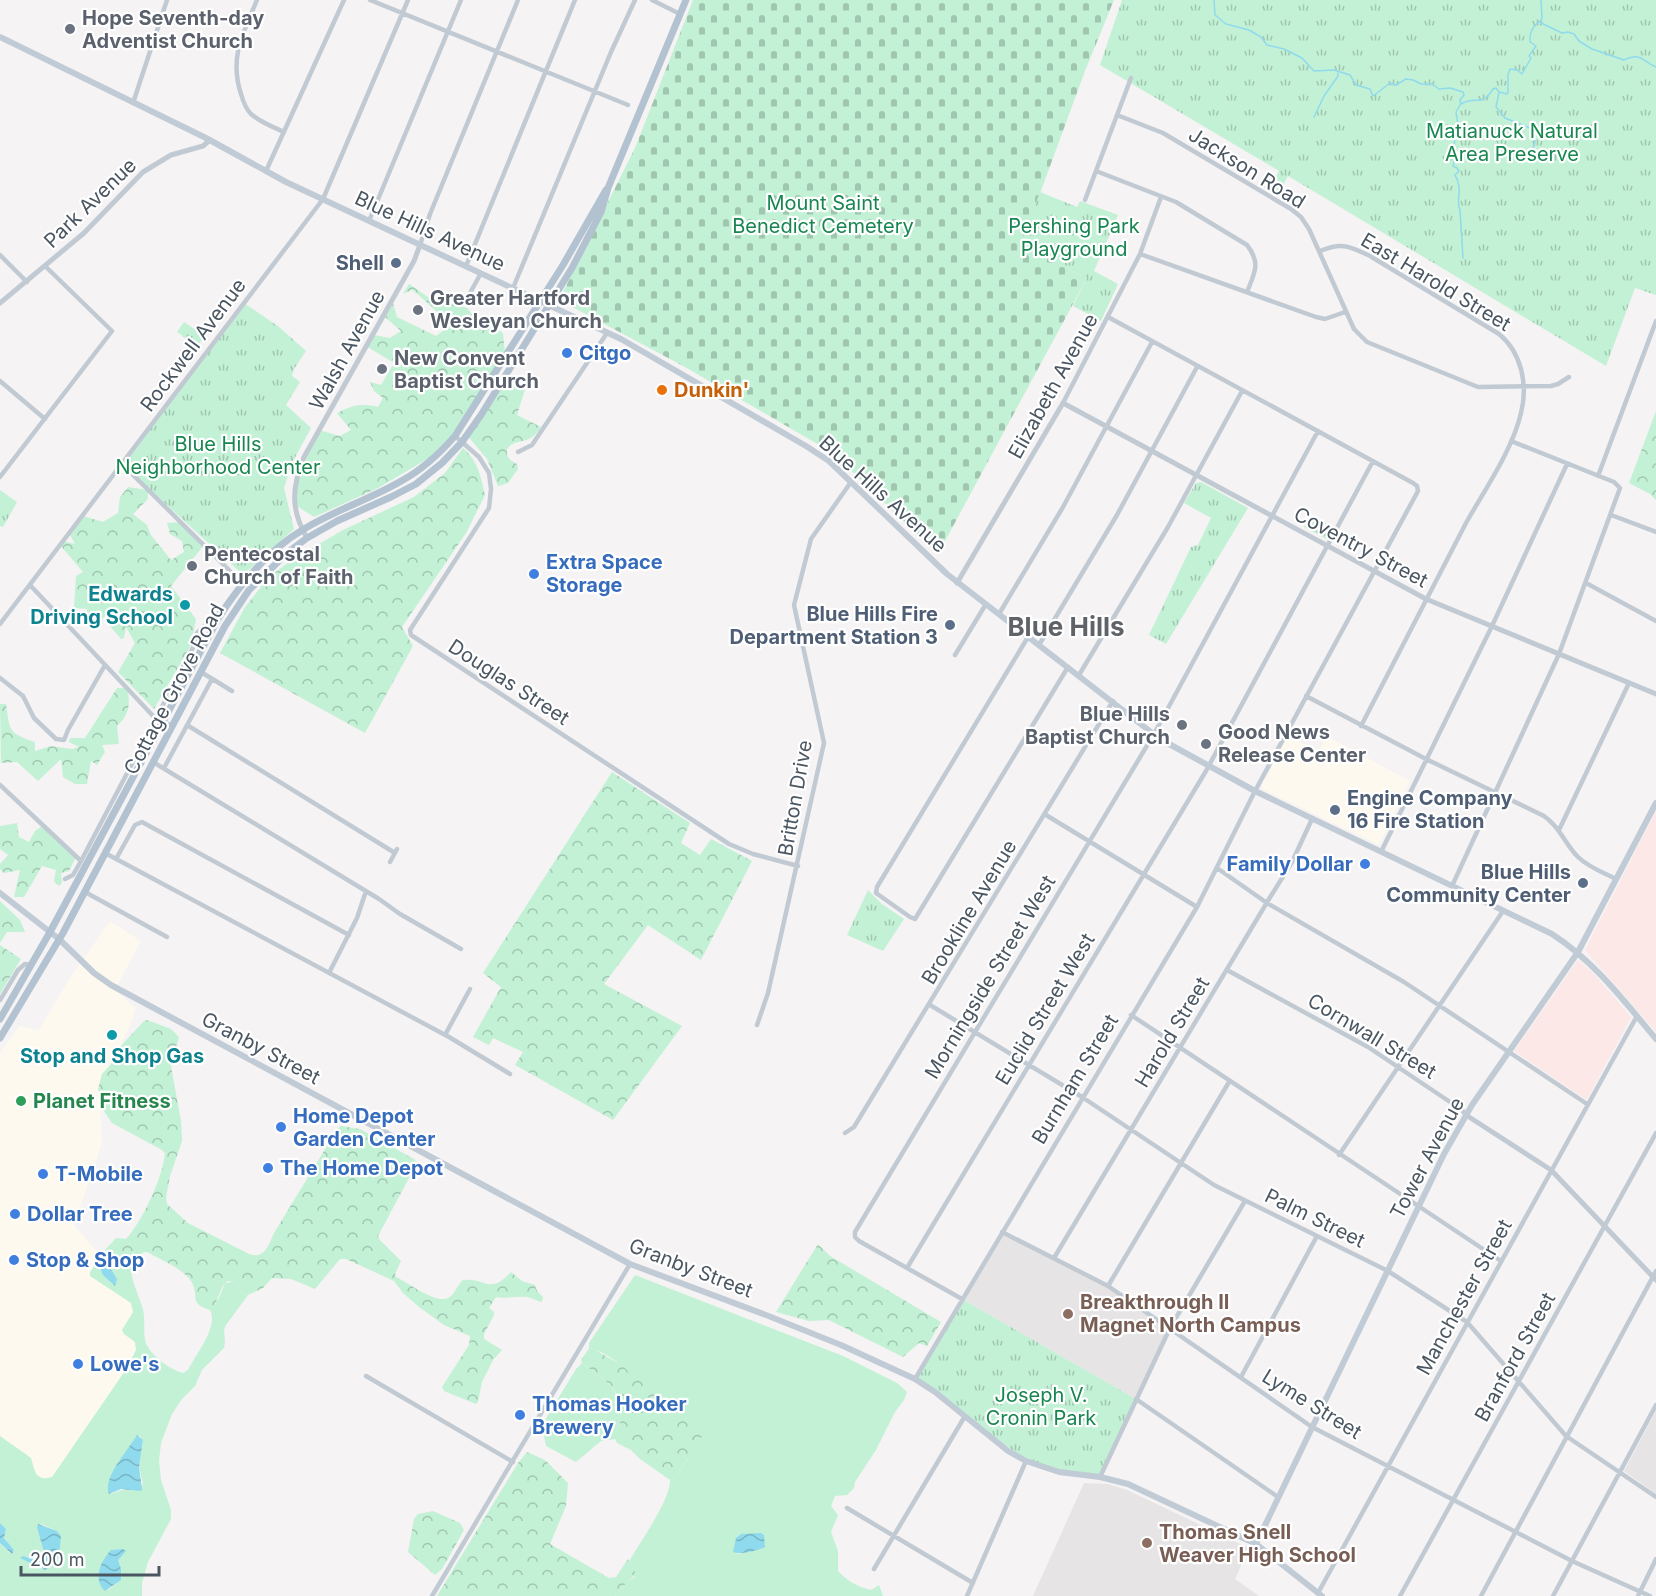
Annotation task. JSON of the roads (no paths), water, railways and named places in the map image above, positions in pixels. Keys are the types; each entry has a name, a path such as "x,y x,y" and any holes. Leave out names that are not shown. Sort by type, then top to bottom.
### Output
{"main road":[{"name":"Cottage Grove Road","path":"0,1038 59,939 225,626 249,590 278,560 307,538 416,484 442,463 462,442 549,305 592,229 686,0"},
{"name":"Blue Hills Avenue","path":"0,37 210,140 323,199 607,333 665,363 806,446 829,461 957,583 1154,734 1255,791 1552,934 1578,952 1600,974 1656,1039"},
{"name":"Cottage Grove Road","path":"0,1019 50,932 225,607 242,583 276,549 302,530 401,482 433,458 455,436 563,265 601,196 608,188"},
{"name":"Tower Avenue","path":"1256,1544 1444,1154 1466,1115 1578,952 1656,803"},
{"name":"Granby Street","path":"0,893 59,939 93,973 125,993 630,1264 766,1315 915,1379 1001,1446 1026,1461 1059,1472 1100,1477 1128,1484 1256,1544 1320,1594"}],"street":[{"path":"133,103 167,0"},
{"path":"257,0 239,43 235,70 237,82 249,112 258,120 284,132"},
{"path":"266,171 344,0"},
{"path":"370,0 628,105"},
{"name":"Rockwell Avenue","path":"0,624 323,199 408,0"},
{"path":"369,221 461,0"},
{"path":"420,244 430,214 518,0"},
{"path":"466,266 575,0"},
{"path":"513,288 635,0"},
{"path":"652,0 680,14"},
{"path":"1085,200 1131,78"},
{"name":"Jackson Road","path":"1117,115 1163,134 1291,209 1309,229 1354,329 1360,337 1377,348 1478,387 1551,386 1569,377"},
{"name":"Park Avenue","path":"0,303 84,233 143,172 171,155 203,146 210,140"},
{"path":"1096,171 1176,202 1247,245 1254,254 1256,263 1248,292"},
{"name":"Elizabeth Avenue","path":"957,583 1063,403 1140,254 1161,197"},
{"name":"Walsh Avenue","path":"307,538 302,530 294,504 293,489 304,457 414,261 420,244"},
{"name":"East Harold Street","path":"1320,251 1340,245 1355,249 1493,330 1515,351 1522,371 1522,410 1511,441 1361,726"},
{"path":"1140,254 1325,319 1346,312"},
{"path":"0,255 27,282"},
{"path":"0,477 112,331 45,266"},
{"path":"465,302 481,273"},
{"path":"1108,317 1373,461"},
{"path":"1598,476 1656,321"},
{"path":"518,452 532,445 607,333"},
{"path":"999,614 1108,427 1152,342"},
{"path":"1039,645 1102,540 1197,367"},
{"path":"0,381 45,419"},
{"path":"1079,675 1153,552 1242,391"},
{"name":"Coventry Street","path":"1063,403 1426,599 1656,694"},
{"name":"Morningside Street West","path":"907,1268 855,1237 855,1232 1154,734 1318,431"},
{"name":"Douglas Street","path":"455,436 479,457 489,473 492,489 489,508 410,630 411,634 729,844 753,854 798,866"},
{"path":"1452,886 1559,654 1620,488 1614,482 1511,441"},
{"name":"Burnham Street","path":"915,1379 1197,907 1255,791 1416,496 1417,487 1373,461"},
{"name":"Euclid Street West","path":"907,1268 1209,766 1373,461"},
{"path":"122,464 249,590"},
{"path":"1381,852 1492,626 1566,464"},
{"path":"0,465 6,469"},
{"name":"Britton Drive","path":"757,1024 768,993 824,743 794,605 811,539 851,482"},
{"path":"1611,515 1656,532"},
{"path":"1586,583 1656,621"},
{"path":"30,585 155,718 172,726"},
{"path":"955,655 986,604"},
{"name":"Cottage Grove Road","path":"65,879 73,875 81,861 197,640 196,633 225,607"},
{"path":"1028,637 877,887 876,892 910,917 915,919 1068,667"},
{"path":"0,678 23,696 34,718 56,739 64,740 105,665"},
{"path":"201,672 232,692"},
{"path":"164,768 212,679"},
{"path":"1559,830 1629,683"},
{"path":"1306,696 1426,759 1544,816 1559,830 1582,860 1616,879"},
{"name":"Brookline Avenue","path":"845,1133 854,1127 930,1005 1113,701"},
{"path":"187,725 396,851 390,862"},
{"path":"153,762 366,891 401,915 461,949"},
{"path":"0,785 81,861"},
{"path":"1046,815 1197,907"},
{"name":"Harold Street","path":"1054,1258 1292,862 1312,819"},
{"path":"116,859 135,824 142,822 349,935"},
{"path":"105,853 445,1035 510,1074"},
{"path":"1217,868 1267,903 1404,982 1587,1104"},
{"path":"329,973 349,935 366,891"},
{"path":"84,892 167,937"},
{"path":"1339,1155 1503,911"},
{"name":"Cottage Grove Road","path":"0,1000 18,970 25,964 30,965"},
{"name":"Cornwall Street","path":"1227,970 1368,1047 1551,1170 1655,1276"},
{"path":"445,1035 470,989"},
{"path":"466,997 472,1000"},
{"name":"Palm Street","path":"930,1005 1082,1096 1214,1185 1388,1270 1467,1323 1566,1436 1656,1497"},
{"path":"1131,1015 1501,1261"},
{"name":"Manchester Street","path":"1320,1594 1637,1016"},
{"path":"1108,1286 1229,1082"},
{"name":"Branford Street","path":"1400,1596 1656,1133"},
{"path":"1100,1477 1170,1328 1245,1200"},
{"name":"Lyme Street","path":"1002,1232 1108,1286 1312,1427 1572,1561 1639,1594 1650,1596"},
{"path":"1241,1377 1317,1236"},
{"path":"432,1596 630,1264"},
{"path":"907,1268 962,1299"},
{"path":"1481,1596 1655,1276"},
{"path":"366,1376 513,1462"},
{"path":"1136,1400 1278,1497"},
{"path":"1553,1596 1656,1405"},
{"path":"874,1569 965,1416"},
{"path":"967,1596 1026,1461"},
{"path":"847,1508 973,1583"},
{"path":"1639,1594 1656,1559"}],"water":[{"path":"103,1264 109,1266 117,1279 115,1286 103,1275 100,1268"},
{"path":"137,1435 143,1440 139,1467 142,1489 141,1491 121,1489 109,1494 109,1480"},
{"path":"0,1523 6,1529 4,1538 14,1550 12,1554 0,1543"},
{"path":"38,1524 57,1531 61,1536 59,1556 45,1570 20,1558 23,1556 39,1561 45,1556 37,1528"},
{"path":"761,1533 764,1535 765,1547 749,1552 733,1552 736,1538 741,1534"},
{"path":"111,1550 126,1551 118,1560 121,1580 105,1591 99,1581 99,1570"}],"waterway":[{"path":"1214,0 1215,15 1226,24 1249,30 1261,37 1267,45 1284,49 1302,58 1314,71 1334,70 1350,75 1356,85 1370,89 1373,96 1390,83 1396,85 1406,79 1421,84 1432,84 1439,89 1450,88 1463,92 1461,104 1482,100 1496,88 1499,92"},
{"path":"1531,154 1535,142 1530,128 1505,118 1496,107 1499,92 1507,94 1508,92 1510,69 1522,74 1531,58 1529,56 1536,46 1530,42 1530,34 1534,26 1542,19 1541,0"},
{"path":"1539,22 1562,33 1574,34 1579,41 1592,49 1624,60 1642,58 1656,67"},
{"path":"1314,117 1338,73"},
{"path":"1460,105 1456,112 1459,131 1455,133 1454,149 1451,154 1455,159 1453,166 1459,171 1455,175 1459,185 1458,202 1463,258"}],"place":[{"name":"Hope Seventh-day Adventist Church","path":"70,29"},
{"name":"Shell","path":"396,263"},
{"name":"Greater Hartford Wesleyan Church","path":"418,310"},
{"name":"Citgo","path":"567,353"},
{"name":"New Convent Baptist Church","path":"382,369"},
{"name":"Dunkin'","path":"662,390"},
{"name":"Pentecostal Church of Faith","path":"192,566"},
{"name":"Extra Space Storage","path":"534,574"},
{"name":"Edwards Driving School","path":"185,605"},
{"name":"Blue Hills Fire Department Station 3","path":"950,625"},
{"name":"Blue Hills Baptist Church","path":"1182,725"},
{"name":"Good News Release Center","path":"1206,744"},
{"name":"Engine Company 16 Fire Station","path":"1335,810"},
{"name":"Family Dollar","path":"1365,864"},
{"name":"Blue Hills Community Center","path":"1583,883"},
{"name":"Stop and Shop Gas","path":"112,1035"},
{"name":"Planet Fitness","path":"21,1101"},
{"name":"Home Depot Garden Center","path":"281,1127"},
{"name":"The Home Depot","path":"268,1168"},
{"name":"T-Mobile","path":"43,1174"},
{"name":"Dollar Tree","path":"15,1214"},
{"name":"Stop & Shop","path":"14,1260"},
{"name":"Breakthrough II Magnet North Campus","path":"1068,1314"},
{"name":"Lowe's","path":"78,1364"},
{"name":"Thomas Hooker Brewery","path":"520,1415"},
{"name":"Thomas Snell Weaver High School","path":"1147,1543"}],"district":[{"name":"Blue Hills","path":"1066,626"}],"park label":[{"name":"Matianuck Natural Area Preserve","path":"1512,142"},
{"name":"Mount Saint Benedict Cemetery","path":"823,214"},
{"name":"Pershing Park Playground","path":"1074,238"},
{"name":"Blue Hills Neighborhood Center","path":"218,456"},
{"name":"Joseph V. Cronin Park","path":"1041,1406"}]}
